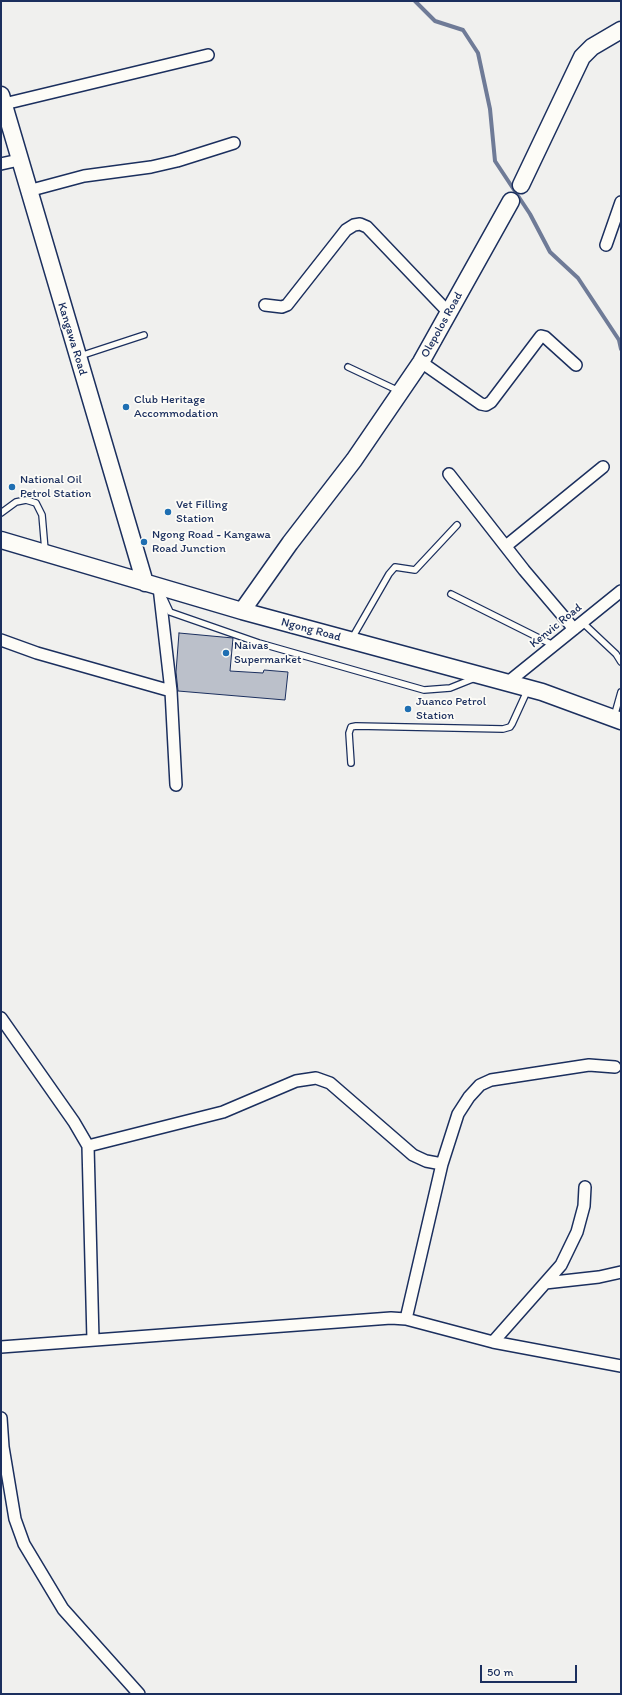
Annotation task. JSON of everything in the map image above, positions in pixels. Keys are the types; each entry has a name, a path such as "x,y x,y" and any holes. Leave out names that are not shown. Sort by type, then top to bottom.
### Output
{"street":[{"name":"Olepolos Road","path":"242,611 290,543 354,460 402,392 421,362 521,185 582,57 592,47 621,30"},
{"path":"3,100 208,55"},
{"name":"Kangawa Road","path":"3,100 28,191 78,357 152,585"},
{"path":"28,191 84,176 151,167 177,161 234,143"},
{"path":"1,164 19,160"},
{"path":"606,245 621,202"},
{"path":"265,305 282,307 287,305 346,230 354,225 360,224 367,227 449,313"},
{"path":"421,362 481,404 486,405 491,402 541,336 545,337 576,365"},
{"path":"506,546 603,467"},
{"path":"449,474 524,570 578,625"},
{"name":"Ngong Road","path":"1,540 242,611 528,688 617,720"},
{"path":"152,585 171,692 176,785"},
{"name":"Kenvic Road","path":"507,683 621,591"},
{"path":"1,640 37,653 171,692"},
{"path":"1,1018 74,1122 88,1146 93,1340"},
{"path":"406,1319 442,1164 458,1114 469,1097 480,1086 491,1080 524,1074 589,1066 615,1067"},
{"path":"88,1146 223,1112 296,1081 316,1078 330,1083 413,1155 426,1161 442,1164"},
{"path":"493,1342 561,1265 578,1232 584,1206 585,1187"},
{"path":"545,1283 599,1277 621,1272"},
{"path":"1,1347 235,1331 371,1319 406,1319 493,1342 621,1366"},
{"path":"1,1418 15,1518 24,1544 63,1610 135,1692"}],"lane":[{"path":"78,357 144,335"},
{"path":"348,367 402,392"},
{"path":"1,513 16,502 26,500 36,503 42,515 45,553"},
{"path":"351,640 389,574 395,567 415,570 457,525"},
{"path":"152,585 170,612 260,643 424,690 450,688 481,675"},
{"path":"452,594 553,645"},
{"path":"578,625 616,654 621,662"},
{"path":"351,763 349,733 351,727 503,729 510,727 512,724 528,688"},
{"path":"617,720 621,692"}],"building":[{"path":"179,633 233,638 230,671 263,673 264,670 288,672 285,700 178,691 176,672"}],"waterway":[{"path":"415,1 435,21 463,30 478,53 490,109 495,161 530,214 550,252 578,278 619,340 621,349"}],"place":[{"name":"Club Heritage Accommodation","path":"126,407"},
{"name":"National Oil Petrol Station","path":"12,487"},
{"name":"Vet Filling Station","path":"168,512"},
{"name":"Ngong Road - Kangawa Road Junction","path":"144,542"},
{"name":"Naivas Supermarket","path":"226,653"},
{"name":"Juanco Petrol Station","path":"408,709"}]}
